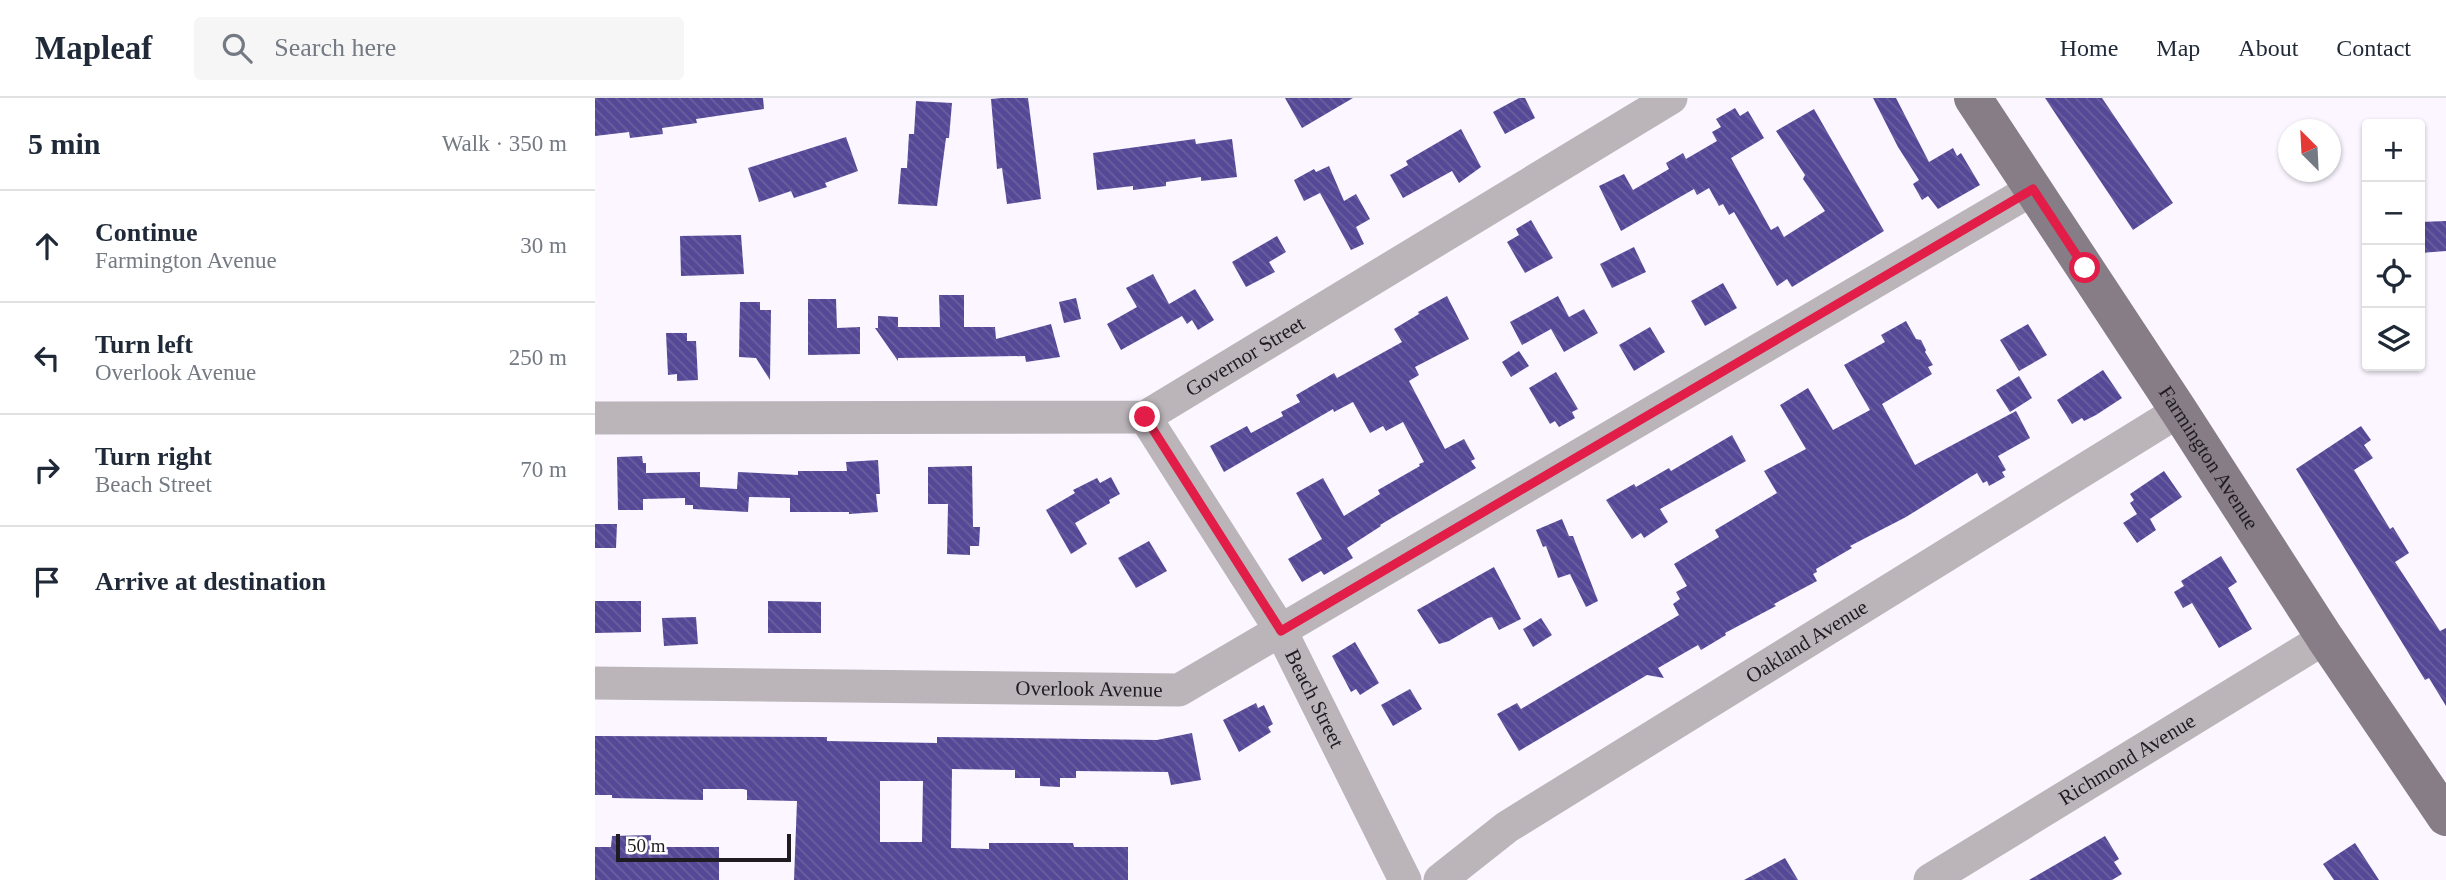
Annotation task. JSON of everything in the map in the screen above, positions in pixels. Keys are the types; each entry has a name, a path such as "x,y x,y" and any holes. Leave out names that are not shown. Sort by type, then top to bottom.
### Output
{"main road":[{"name":"Farmington Avenue","path":"1973,98 2325,638 2446,817"}],"street":[{"name":"Governor Street","path":"1145,417 1671,98"},
{"name":"Overlook Avenue","path":"595,683 1179,690 2033,189"},
{"name":"Oakland Avenue","path":"1440,880 1507,827 2179,411"},
{"path":"595,418 1145,417"},
{"name":"Beach Street","path":"1145,417 1281,631 1405,880"},
{"name":"Richmond Avenue","path":"1930,880 2325,638"}],"building":[{"path":"595,98 763,98 764,109 696,119 697,123 662,128 663,134 630,138 629,132 595,136"},
{"path":"1028,98 1041,199 1007,204 1002,168 997,169 991,99"},
{"path":"1285,98 1353,98 1302,128"},
{"path":"1519,98 1525,98 1535,118 1505,134 1493,112"},
{"path":"1873,98 1896,98 1929,162 1953,148 1957,156 1961,153 1980,185 1938,209 1928,196 1922,200 1913,184 1919,180 1898,147"},
{"path":"2045,98 2102,98 2173,203 2133,230"},
{"path":"916,101 952,103 937,206 898,204 901,168 907,168 909,134 914,134"},
{"path":"1735,108 1740,116 1748,111 1764,138 1731,158 1771,230 1778,226 1784,237 1825,211 1776,131 1814,109 1884,231 1792,287 1787,279 1777,286 1734,212 1729,215 1723,204 1719,206 1709,188 1697,195 1694,189 1621,231 1599,186 1624,174 1633,190 1669,169 1666,163 1683,153 1686,159 1717,141 1712,132 1721,127 1716,119"},
{"path":"1461,129 1481,167 1459,183 1452,171 1403,198 1390,175 1408,165 1406,161"},
{"path":"846,137 858,171 825,183 827,187 794,198 791,191 759,202 748,168"},
{"path":"1195,139 1196,144 1232,139 1237,177 1201,181 1201,177 1166,182 1166,186 1133,190 1133,186 1097,190 1093,153"},
{"path":"1329,166 1344,201 1356,194 1370,219 1356,227 1364,244 1351,250 1320,193 1304,201 1294,180 1314,169 1316,172"},
{"path":"1531,220 1553,258 1525,273 1507,242 1519,235 1516,229"},
{"path":"2446,221 2446,251 2425,253 2425,222"},
{"path":"741,235 744,274 681,276 680,236"},
{"path":"1277,236 1286,252 1269,262 1275,272 1246,287 1232,262"},
{"path":"1634,247 1646,272 1612,288 1600,264"},
{"path":"1153,274 1169,304 1195,289 1214,320 1198,330 1192,320 1187,324 1182,316 1121,350 1107,324 1137,307 1126,288"},
{"path":"1723,283 1737,308 1705,326 1691,301"},
{"path":"939,295 964,295 964,327 995,327 996,339 1051,324 1060,357 1026,362 1025,356 898,358 898,361 875,328 878,328 878,316 898,317 898,327 940,327"},
{"path":"1447,296 1469,339 1415,367 1419,375 1409,381 1445,449 1464,439 1475,459 1471,461 1476,468 1380,525 1347,548 1353,558 1324,575 1321,571 1302,582 1288,559 1322,539 1296,493 1323,478 1344,516 1380,494 1378,490 1424,462 1403,422 1386,431 1383,426 1370,433 1353,402 1334,412 1333,409 1224,472 1210,446 1247,426 1251,433 1283,416 1281,412 1300,402 1296,395 1334,373 1337,378 1402,342 1394,329"},
{"path":"1558,296 1569,317 1584,309 1598,333 1564,352 1551,329 1522,345 1510,322"},
{"path":"1076,298 1081,319 1064,323 1059,302"},
{"path":"808,299 836,299 837,328 860,327 860,354 808,355"},
{"path":"740,302 760,302 760,310 771,310 770,380 756,358 739,357"},
{"path":"1906,321 1926,350 1933,365 1928,367 1932,374 1882,404 1915,465 2016,411 2030,438 1998,456 2006,470 2002,472 2005,477 1989,486 1987,481 1983,483 1977,473 1906,517 1850,546 1852,548 1816,569 1817,572 1813,574 1817,581 1725,633 1726,635 1701,650 1698,645 1658,668 1664,678 1647,675 1519,751 1497,714 1517,703 1521,709 1679,615 1673,604 1680,599 1676,592 1687,586 1674,564 1719,537 1715,530 1777,493 1764,471 1806,449 1780,405 1808,388 1833,430 1870,410 1844,365 1885,342 1881,335"},
{"path":"2028,324 2047,355 2019,371 2000,340"},
{"path":"1650,327 1665,352 1634,371 1619,345"},
{"path":"666,333 687,333 687,341 696,341 698,380 677,381 677,374 668,375"},
{"path":"1519,351 1529,366 1511,377 1502,362"},
{"path":"2103,370 2122,398 2096,415 2084,421 2082,418 2072,424 2057,400"},
{"path":"1556,372 1578,409 1572,412 1575,418 1559,427 1555,421 1550,424 1529,388"},
{"path":"2019,376 2032,398 2010,412 1996,390"},
{"path":"2361,426 2371,440 2364,445 2373,458 2354,470 2390,529 2393,527 2409,553 2395,562 2440,631 2446,628 2446,706 2429,678 2425,680 2296,469"},
{"path":"1732,435 1746,461 1660,509 1668,522 1644,538 1641,533 1632,539 1606,500 1669,468 1671,471"},
{"path":"642,456 643,463 646,463 646,473 700,472 700,487 737,489 738,472 798,475 798,471 847,471 846,462 878,460 878,512 790,512 790,498 749,497 748,512 693,509 693,505 685,505 685,498 643,499 643,510 618,510 617,457"},
{"path":"972,466 973,527 980,527 979,546 970,546 970,555 947,554 948,504 928,504 928,467"},
{"path":"2164,471 2182,497 2150,519 2156,530 2137,543 2123,523 2137,514 2130,503 2134,500 2130,494"},
{"path":"1111,477 1120,494 1109,500 1110,503 1075,523 1087,544 1071,554 1046,510 1075,493 1073,490 1097,478 1100,483"},
{"path":"1562,519 1569,536 1573,536 1598,601 1586,607 1570,574 1558,578 1546,546 1543,547 1536,530"},
{"path":"595,524 617,524 616,548 595,548"},
{"path":"1149,541 1167,571 1136,588 1118,558"},
{"path":"2221,556 2237,582 2228,588 2252,629 2219,648 2192,603 2183,608 2174,592 2184,586 2181,581"},
{"path":"1494,567 1521,619 1499,630 1492,617 1488,618 1439,644 1417,610"},
{"path":"595,601 641,601 641,632 595,633"},
{"path":"768,601 821,602 821,633 768,633"},
{"path":"696,617 698,644 664,646 662,618"},
{"path":"1541,618 1552,635 1533,647 1523,629"},
{"path":"1355,642 1379,683 1360,695 1356,689 1351,692 1332,656"},
{"path":"1410,689 1422,709 1393,726 1381,705"},
{"path":"1256,703 1258,708 1264,705 1273,724 1268,727 1271,732 1239,752 1223,720"},
{"path":"1192,733 1201,780 1171,785 1168,772 1076,771 1076,778 1060,778 1060,787 1040,786 1040,778 1015,778 1015,770 952,769 951,848 989,849 989,843 1073,843 1074,847 1128,847 1128,880 794,880 797,801 747,800 747,790 743,789 703,789 703,800 612,798 612,795 595,795 595,736 827,737 827,741 937,743 937,737 1157,740","holes":["880,781 923,781 922,842 880,842"]},
{"path":"651,835 651,847 719,847 719,880 595,880 595,847 611,847 612,836"},
{"path":"2105,836 2119,859 2114,862 2122,874 2112,880 2029,880"},
{"path":"2355,843 2379,880 2334,880 2323,864"},
{"path":"1785,858 1798,880 1744,880"}],"route":[{"path":"1145,417 1281,631 2033,189 2085,268"}]}
